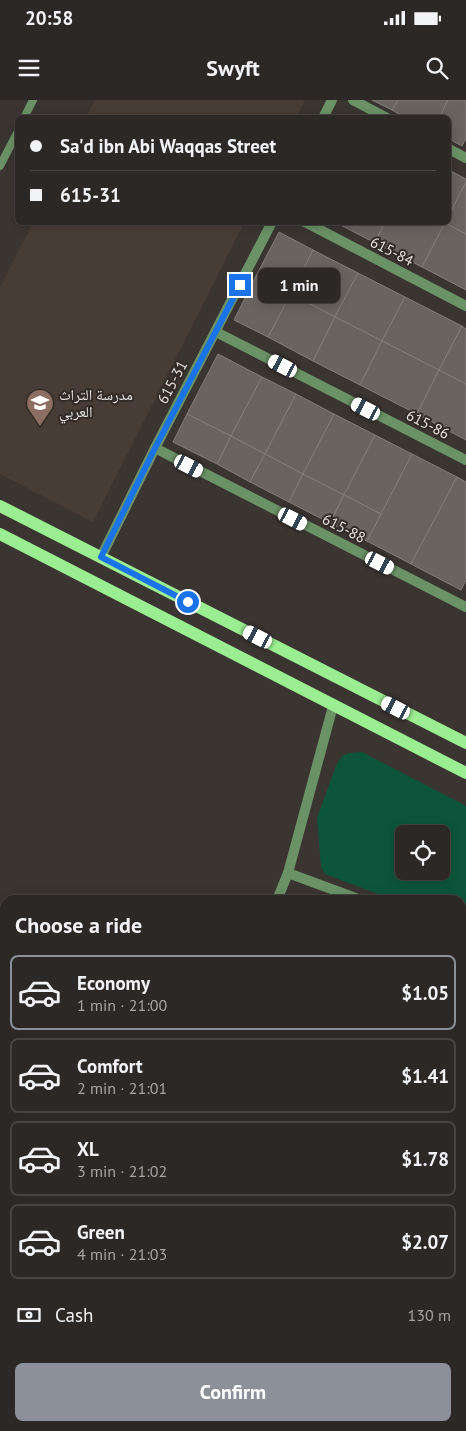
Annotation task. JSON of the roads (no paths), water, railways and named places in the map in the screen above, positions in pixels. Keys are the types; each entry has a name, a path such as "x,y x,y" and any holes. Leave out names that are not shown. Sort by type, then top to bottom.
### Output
{"main road":[{"path":"0,506 466,743"},
{"path":"0,534 466,774"}],"street":[{"path":"325,115 332,100"},
{"path":"353,100 381,115"},
{"path":"451,150 466,158"},
{"name":"615-31","path":"101,557 270,225"},
{"name":"615-84","path":"310,225 466,306"},
{"name":"615-86","path":"216,332 466,460"},
{"name":"615-88","path":"155,448 466,607"},
{"path":"279,895 288,873 333,706"},
{"path":"288,873 347,895"}],"lane":[{"path":"26,115 33,100"},
{"path":"0,166 15,137"}],"place":[{"name":"مدرسة التراث العربي","path":"40,427"}]}
